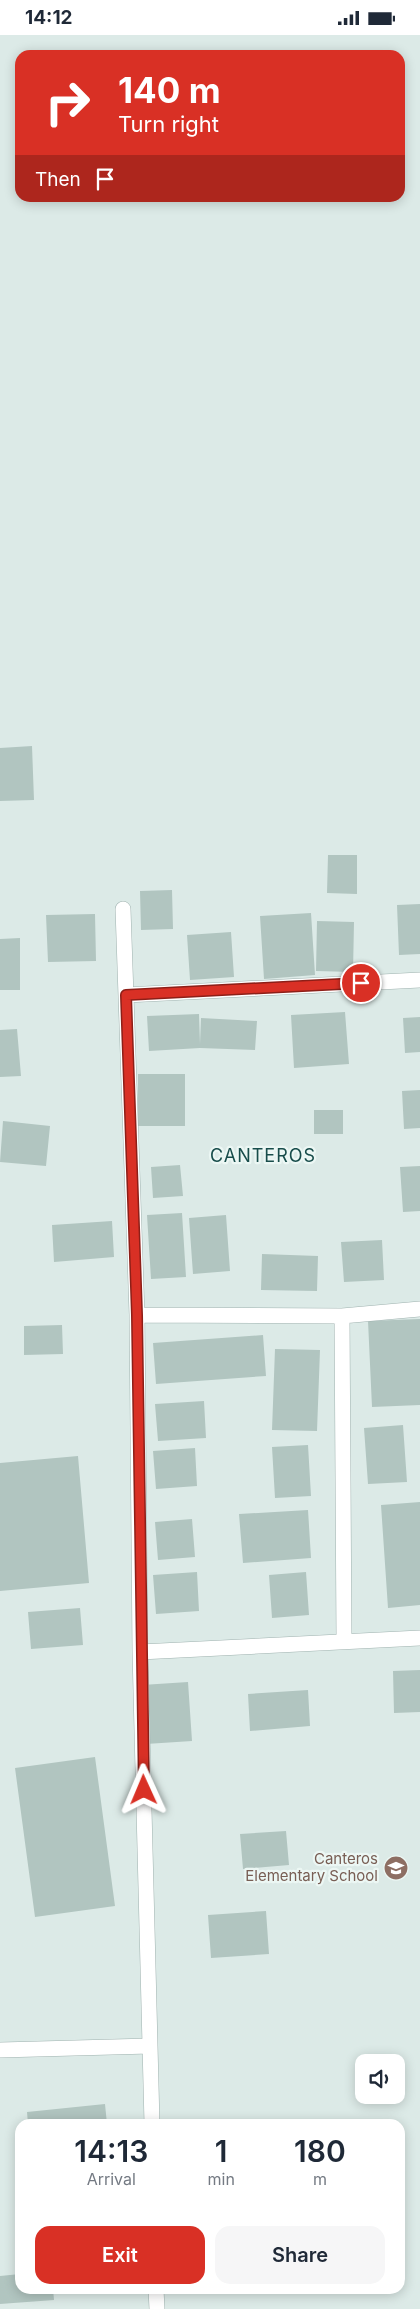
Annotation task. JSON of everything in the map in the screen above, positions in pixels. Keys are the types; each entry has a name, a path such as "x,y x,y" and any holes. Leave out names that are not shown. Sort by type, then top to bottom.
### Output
{"street":[{"path":"123,909 137,1315 140,1651 152,2119"},
{"path":"126,995 420,980"},
{"path":"137,1315 342,1315 420,1309"},
{"path":"342,1315 344,1640"},
{"path":"140,1651 344,1640 420,1638"},
{"path":"0,2050 150,2046"},
{"path":"156,2294 157,2309"}],"building":[{"path":"32,746 34,800 0,801 0,748"},
{"path":"328,855 357,855 357,894 327,893"},
{"path":"172,890 173,929 141,930 140,891"},
{"path":"420,904 420,954 399,955 397,905"},
{"path":"311,913 315,975 264,979 260,916"},
{"path":"95,914 96,961 48,962 46,915"},
{"path":"317,921 354,922 353,972 316,971"},
{"path":"231,932 234,977 190,980 187,935"},
{"path":"20,938 20,990 0,990 0,939"},
{"path":"345,1012 349,1064 294,1068 291,1015"},
{"path":"199,1014 200,1044 201,1018 257,1021 255,1050 200,1048 149,1051 147,1016"},
{"path":"420,1017 420,1052 405,1053 403,1018"},
{"path":"17,1029 21,1076 0,1077 0,1030"},
{"path":"138,1074 185,1074 185,1126 138,1126"},
{"path":"420,1090 420,1128 404,1129 402,1091"},
{"path":"314,1110 343,1110 343,1134 314,1134"},
{"path":"3,1121 50,1126 46,1166 0,1162"},
{"path":"180,1165 183,1196 153,1198 151,1167"},
{"path":"420,1166 420,1211 403,1212 400,1167"},
{"path":"182,1213 186,1277 151,1279 147,1215"},
{"path":"226,1215 230,1271 193,1274 189,1218"},
{"path":"112,1221 114,1257 54,1262 52,1225"},
{"path":"382,1240 384,1280 344,1282 341,1242"},
{"path":"262,1254 318,1256 317,1291 261,1290"},
{"path":"420,1319 420,1405 372,1407 368,1321"},
{"path":"62,1325 63,1354 24,1355 24,1326"},
{"path":"263,1335 266,1376 156,1384 153,1343"},
{"path":"275,1349 320,1350 317,1431 272,1430"},
{"path":"204,1401 206,1438 158,1441 155,1404"},
{"path":"403,1425 407,1482 368,1484 364,1428"},
{"path":"308,1445 311,1496 275,1498 272,1447"},
{"path":"195,1448 197,1486 156,1489 153,1451"},
{"path":"78,1456 89,1583 0,1591 0,1463"},
{"path":"420,1502 420,1605 388,1608 381,1505"},
{"path":"308,1510 311,1558 243,1563 239,1514"},
{"path":"192,1519 195,1557 158,1560 155,1522"},
{"path":"197,1572 199,1611 156,1614 153,1575"},
{"path":"306,1572 309,1615 272,1618 269,1575"},
{"path":"80,1608 83,1645 31,1649 28,1612"},
{"path":"420,1670 420,1712 394,1713 393,1671"},
{"path":"188,1682 192,1741 146,1744 142,1685"},
{"path":"308,1690 310,1726 250,1731 248,1694"},
{"path":"95,1757 115,1906 35,1917 15,1768"},
{"path":"286,1831 289,1865 243,1869 240,1834"},
{"path":"266,1911 269,1954 211,1958 208,1915"},
{"path":"105,2104 106,2119 28,2119 27,2112"},
{"path":"15,2274 15,2294 53,2294 54,2300 0,2304 0,2276"}],"place":[{"name":"Canteros Elementary School","path":"396,1868"}],"district":[{"name":"CANTEROS","path":"263,1156"}],"route":[{"path":"144,1790 140,1651 137,1315 126,995 361,983"}]}
